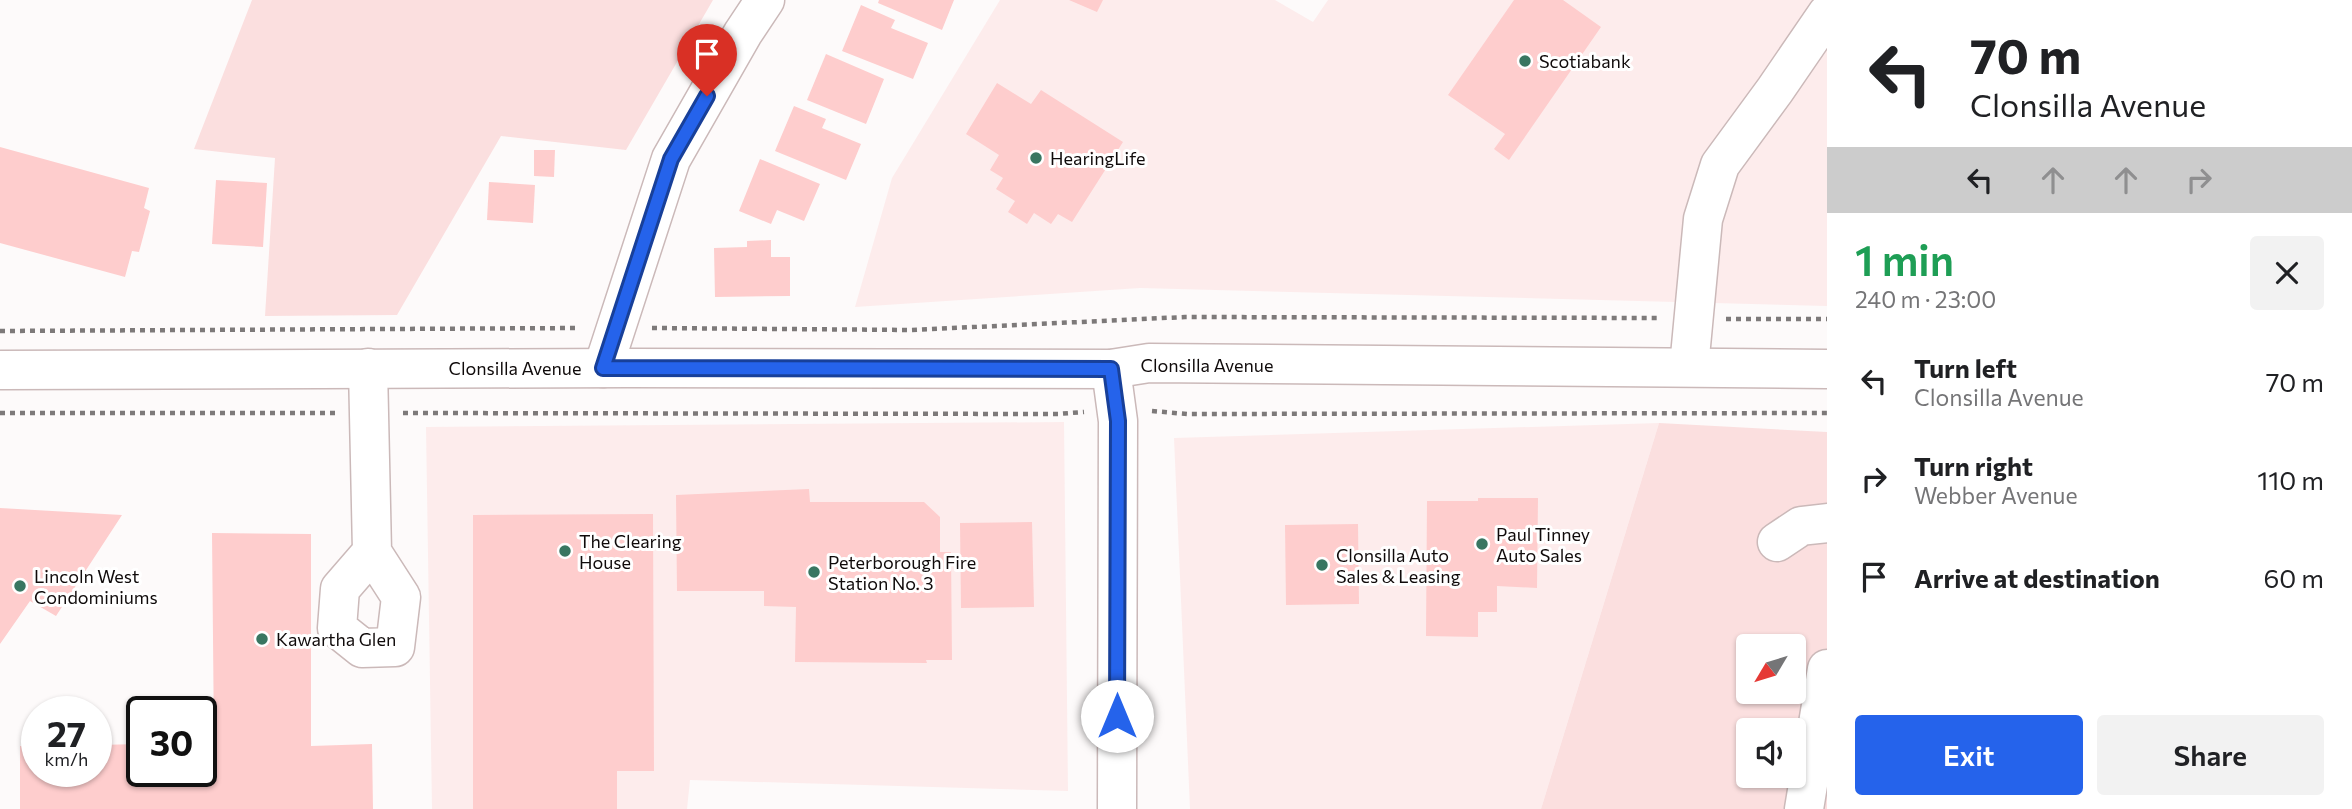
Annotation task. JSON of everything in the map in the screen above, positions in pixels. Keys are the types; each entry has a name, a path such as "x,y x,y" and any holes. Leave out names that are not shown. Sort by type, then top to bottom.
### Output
{"main road":[{"path":"603,368 671,159 743,33 765,0"},
{"path":"1689,367 1703,219 1720,165 1827,13"},
{"name":"Clonsilla Avenue","path":"0,370 1111,369 1149,363 1827,369"},
{"path":"368,368 372,552"},
{"path":"1111,369 1117,409 1117,809"},
{"path":"1777,542 1801,526 1827,523"},
{"path":"1804,809 1827,669"}],"path":[{"path":"0,331 615,327 911,330 1185,317 1827,319"},
{"path":"0,413 1059,414 1117,409 1187,414 1827,413"}],"shaded area":[{"path":"252,0 713,0 626,150 501,136 397,315 265,316 275,158 194,149"},
{"path":"1000,0 1275,0 1313,22 1328,0 1827,0 1827,306 1140,288 855,307 892,178"},
{"path":"1064,422 1068,791 690,780 687,809 432,809 426,427"},
{"path":"1659,423 1541,809 1190,809 1174,438"},
{"path":"1659,423 1827,432 1827,809 1541,809"}],"building":[{"path":"879,0 954,0 942,30 878,3"},
{"path":"1069,0 1103,0 1097,12"},
{"name":"Scotiabank","path":"1514,0 1563,0 1601,27 1509,160 1494,149 1505,134 1448,95"},
{"path":"861,5 895,20 891,28 928,43 913,79 842,51"},
{"path":"826,54 884,79 866,124 807,100"},
{"path":"997,83 1031,104 1041,90 1123,142 1072,222 1058,214 1051,224 1034,213 1027,224 1008,212 1015,201 996,189 1003,178 990,170 999,155 966,134"},
{"path":"794,106 826,119 822,128 861,144 846,180 775,151"},
{"path":"0,147 149,188 144,208 150,211 139,252 132,251 125,277 0,243"},
{"path":"534,150 555,150 554,177 534,176"},
{"path":"760,159 820,184 804,221 777,210 771,224 739,211"},
{"path":"216,180 267,183 263,247 212,244"},
{"path":"489,182 535,185 533,223 487,220"},
{"path":"771,240 771,257 790,257 790,296 715,297 714,248 747,247 747,241"},
{"name":"Peterborough Fire Station No. 3","path":"809,489 810,502 924,502 940,517 940,552 951,552 952,660 926,660 927,663 795,662 796,607 764,606 764,591 677,591 676,495"},
{"name":"Paul Tinney Auto Sales","path":"1478,498 1538,498 1537,588 1497,586 1497,612 1478,612 1478,637 1426,636 1427,501 1478,501"},
{"path":"0,508 122,515 56,616 30,601 0,644"},
{"path":"653,514 654,771 617,771 617,809 473,809 473,515"},
{"path":"1032,522 1034,607 961,608 960,523"},
{"name":"Clonsilla Auto Sales & Leasing","path":"1358,524 1359,604 1286,605 1285,525"},
{"name":"Kawartha Glen","path":"212,533 311,534 311,746 372,744 373,809 20,809 20,746 21,787 112,787 112,745 126,744 126,787 217,787 217,696 214,696"}],"place":[{"name":"Scotiabank","path":"1525,61"},
{"name":"HearingLife","path":"1036,158"},
{"name":"Paul Tinney Auto Sales","path":"1482,544"},
{"name":"The Clearing House","path":"565,551"},
{"name":"Clonsilla Auto Sales & Leasing","path":"1322,565"},
{"name":"Peterborough Fire Station No. 3","path":"814,572"},
{"name":"Lincoln West Condominiums","path":"20,586"},
{"name":"Kawartha Glen","path":"262,639"}],"route":[{"path":"707,96 671,159 603,368 1111,369 1118,421 1117,716"}]}
